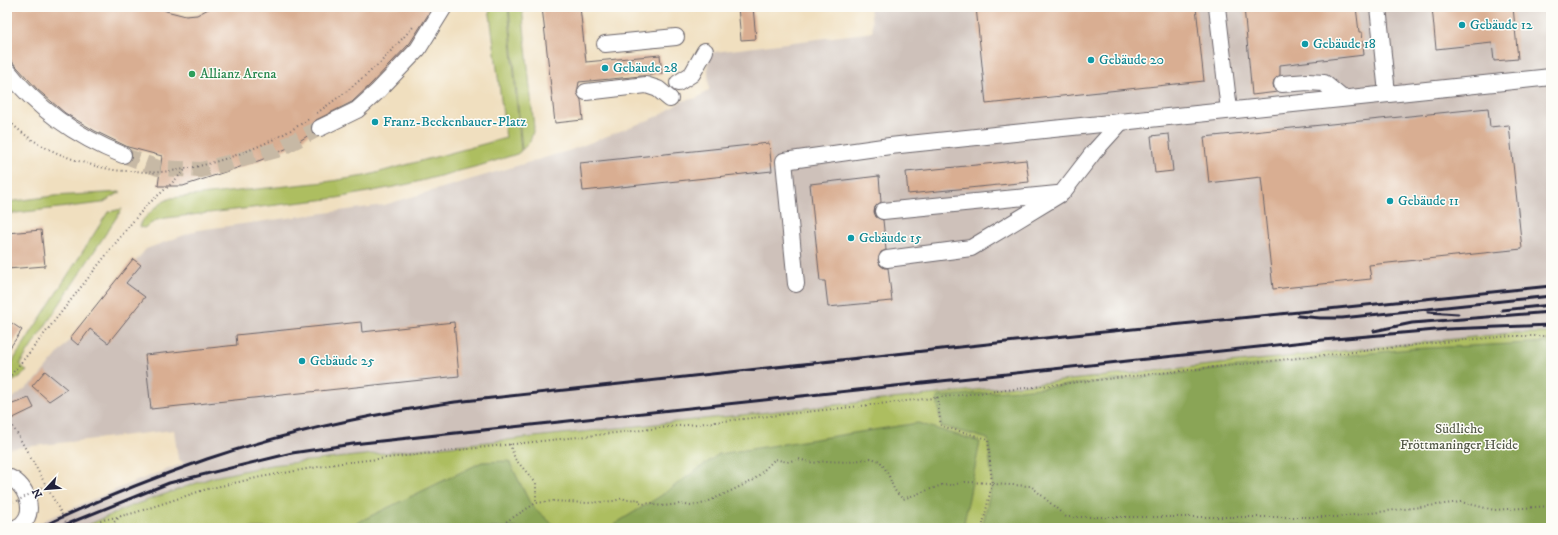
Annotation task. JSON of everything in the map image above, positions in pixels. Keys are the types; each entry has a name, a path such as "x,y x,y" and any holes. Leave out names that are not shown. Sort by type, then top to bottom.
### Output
{"lane":[{"path":"320,128 357,110 377,92 418,49 444,7"},
{"path":"1217,7 1229,110"},
{"path":"1378,7 1387,93"},
{"path":"606,44 676,37"},
{"path":"678,83 692,74 705,51"},
{"path":"7,70 23,90 59,121 103,147 123,155"},
{"path":"796,284 784,161 890,146 1551,76"},
{"path":"1282,84 1308,82 1324,84 1342,98"},
{"path":"586,92 646,86 658,89 670,99"},
{"path":"887,259 971,248 1062,193 1093,153 1121,122"},
{"path":"882,211 1062,193"},
{"path":"7,477 15,479 26,493 30,509 23,523 15,528"}],"path":[{"path":"7,99 10,102 7,118 25,135 63,157 110,170 160,172 187,168 218,161 255,148 300,125 347,92 379,64 417,24"},
{"path":"7,382 10,376 129,226 147,205 187,168"},
{"path":"86,528 103,520 121,516 208,489 261,477 341,463 1454,341 1512,336 1551,336"},
{"path":"937,397 941,426 988,439 992,484 982,528"},
{"path":"7,416 34,465 47,485 69,528"},
{"path":"510,444 515,459 536,483 536,503"},
{"path":"496,528 536,503 587,503 614,501 623,498 626,500 639,499 641,504 653,503 654,505 664,506 680,504 691,506 705,503 754,480 775,459 787,462 798,459 813,462 849,462 870,458 880,461 889,476 890,483 895,492 903,499 942,485 952,486 965,482 1031,486 1066,517 1338,517 1461,502 1494,510 1551,506"},
{"path":"7,506 47,485"},
{"path":"104,528 121,516"}],"shaded area":[{"path":"870,7 1551,7 1551,333 1511,333 271,465 214,477 131,506 81,528 30,528 47,519 129,484 184,463 178,459 174,430 7,449 7,400 13,398 36,380 146,249 198,230 384,205 571,150 659,116 682,101 697,98 709,90 707,53 873,32"}],"green space":[{"path":"489,7 508,7 521,151 517,154 482,165 409,184 337,198 166,218 157,220 144,228 140,227 141,222 154,208 171,198 325,182 365,176 506,138"},
{"path":"509,7 522,7 534,128 530,142 522,150"},
{"path":"121,192 102,203 7,214 7,202 54,196"},
{"path":"122,209 20,364 27,371 17,379 7,384 7,366 11,364 108,212"},
{"name":"Südliche Fröttmaninger Heide","path":"1511,333 1551,333 1551,528 81,528 131,506 214,477 271,465"},
{"path":"1551,342 1551,528 982,528 992,484 988,439 941,426 937,397 1030,389 1410,349"},
{"path":"918,423 980,442 963,528 608,528 659,497 719,454"},
{"path":"509,461 531,505 557,528 346,528 482,462"}],"building":[{"name":"Allianz Arena","path":"7,7 159,7 166,11 186,16 197,15 212,7 433,7 410,43 370,85 352,102 316,120 311,127 312,133 290,147 261,160 183,186 158,186 162,156 128,147 95,131 65,113 38,90 7,56"},
{"name":"Gebäude 28","path":"542,7 580,7 586,62 660,55 662,74 579,82 577,93 581,100 583,120 555,123"},
{"path":"738,7 753,7 756,39 741,40"},
{"name":"Gebäude 20","path":"976,7 1196,7 1204,81 986,104"},
{"name":"Gebäude 18","path":"1244,7 1356,7 1359,32 1362,32 1364,55 1280,65 1280,75 1274,80 1273,84 1274,89 1278,92 1252,95"},
{"name":"Gebäude 12","path":"1432,7 1513,7 1518,59 1494,61 1492,43 1436,49"},
{"name":"Gebäude 11","path":"1488,108 1490,127 1509,125 1522,249 1369,265 1371,279 1273,289 1261,177 1209,183 1204,137"},
{"path":"1169,134 1173,171 1155,173 1151,136"},
{"path":"769,143 772,171 583,191 580,163"},
{"path":"1026,160 1029,182 908,194 906,172"},
{"name":"Gebäude 15","path":"879,176 881,202 875,207 874,212 876,217 883,220 886,250 881,252 878,260 880,265 884,268 888,268 892,301 828,307 825,281 820,281 810,184"},
{"path":"41,230 45,266 7,269 7,233"},
{"path":"133,259 141,265 126,283 145,297 108,343 90,329 78,345 70,338"},
{"path":"7,320 22,330 7,352"},
{"name":"Gebäude 25","path":"361,322 362,332 454,322 459,376 151,409 145,355 237,345 236,335"},
{"path":"45,371 67,389 49,401 32,386"},
{"path":"29,398 34,408 7,421 7,406"}],"tunnel":[{"path":"123,155 158,168 201,170 277,150 320,128"}],"railway":[{"path":"39,528 143,483 237,449 298,432 392,412 455,402 997,343 1551,286"},
{"path":"1298,316 1342,318 1551,296"},
{"path":"1502,310 1551,305"},
{"path":"1428,312 1458,314"},
{"path":"1374,331 1412,323 1551,312"},
{"path":"57,528 169,483 292,453 353,444 1323,340 1447,329 1551,325"}],"place":[{"name":"Gebäude 12","path":"1462,25"},
{"name":"Gebäude 18","path":"1305,44"},
{"name":"Gebäude 20","path":"1091,60"},
{"name":"Gebäude 28","path":"605,68"},
{"name":"Allianz Arena","path":"192,74"},
{"name":"Franz-Beckenbauer-Platz","path":"375,122"},
{"name":"Gebäude 11","path":"1390,201"},
{"name":"Gebäude 15","path":"851,238"},
{"name":"Gebäude 25","path":"302,361"}]}
